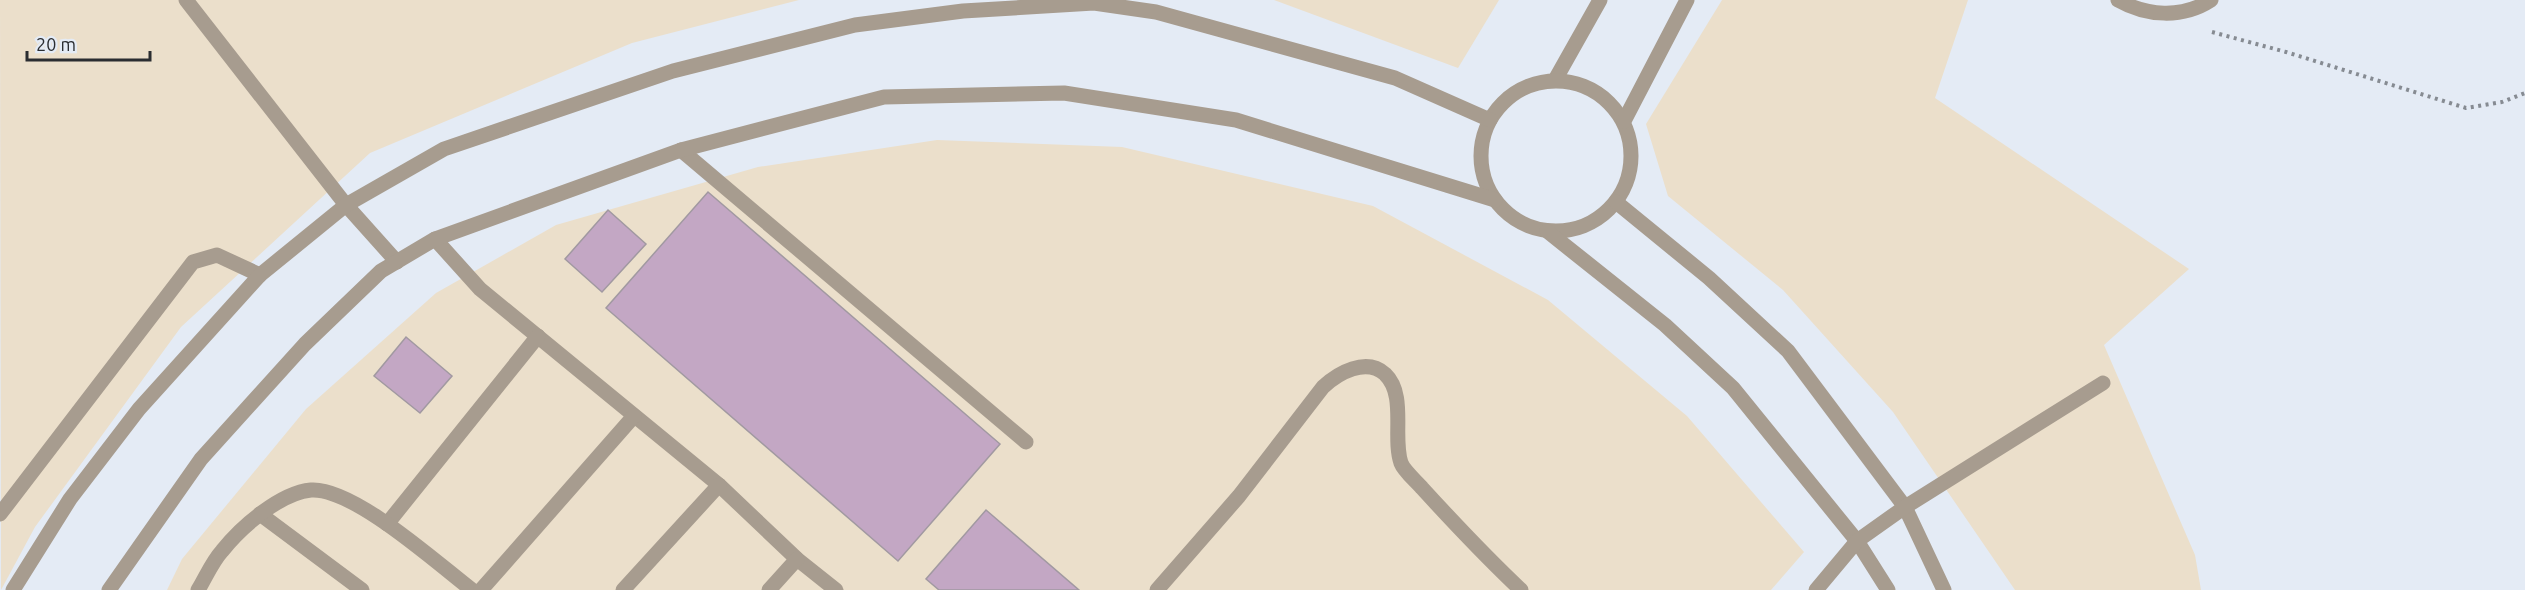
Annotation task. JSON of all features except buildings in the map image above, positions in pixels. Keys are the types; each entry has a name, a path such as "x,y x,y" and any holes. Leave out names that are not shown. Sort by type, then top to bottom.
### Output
{"street":[{"path":"186,0 346,205 397,262"},
{"path":"1555,80 1600,0"},
{"path":"1624,121 1687,0"},
{"path":"2118,0 2134,9 2164,15 2211,0"},
{"path":"13,590 70,499 139,409 260,275 346,205 444,149 673,71 855,25 963,11 1094,2 1157,6 1395,78 1490,120"},
{"path":"1555,80 1583,85 1606,99 1624,121 1631,147 1632,166 1626,184 1616,202 1603,215 1586,225 1568,231 1546,231 1527,225 1509,215 1495,200 1485,181 1481,161 1483,140 1490,120 1502,103 1520,90 1537,83 1555,80"},
{"path":"109,590 201,459 305,344 381,271 435,239 681,150 884,97 1064,93 1236,120 1495,200"},
{"path":"681,150 1026,442"},
{"path":"1616,202 1709,278 1788,351 1905,507 1944,590"},
{"path":"1546,231 1665,325 1733,388 1857,541 1888,590"},
{"path":"435,239 480,289 719,485 797,559 836,590"},
{"path":"0,514 193,262 217,255 260,275"},
{"path":"387,524 538,336"},
{"path":"1157,590 1239,496 1323,387 1341,373 1366,366 1385,374 1393,388 1396,399 1401,464 1471,543 1521,590"},
{"path":"1816,590 1857,541 1905,507 2103,382"},
{"path":"481,590 634,416"},
{"path":"623,590 719,485"},
{"path":"198,590 221,551 260,514 291,495 312,490 331,493 387,524 472,590"},
{"path":"260,514 362,590"},
{"path":"769,590 797,559"}],"path":[{"path":"2164,15 2229,38 2286,52 2466,108 2502,102 2525,93"}],"shaded area":[{"path":"0,0 799,0 632,43 370,153 181,327 35,527 1,590"},
{"path":"1274,0 1499,0 1458,68"},
{"path":"1722,0 1968,0 1935,98 2189,269 2104,345 2195,555 2201,590 2015,590 1893,412 1783,290 1668,196 1646,124"},
{"path":"937,140 1122,147 1373,206 1548,300 1687,416 1804,552 1771,590 167,590 182,559 306,409 436,293 556,225 758,167"}]}
